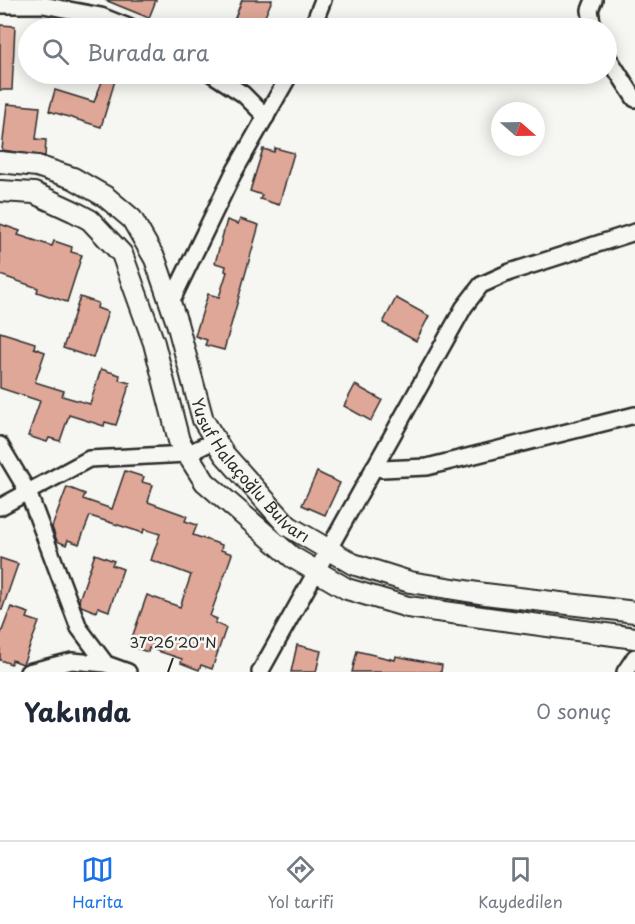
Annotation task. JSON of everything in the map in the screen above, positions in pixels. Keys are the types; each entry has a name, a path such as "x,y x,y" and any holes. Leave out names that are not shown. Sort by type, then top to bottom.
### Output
{"street":[{"path":"316,18 323,0"},
{"path":"591,18 590,10 594,0"},
{"path":"0,5 43,5 106,18"},
{"path":"617,71 635,99"},
{"path":"228,84 243,94 266,117"},
{"path":"170,304 233,174 284,84"},
{"name":"Yusuf Halaçoğlu Bulvarı","path":"0,162 37,166 73,178 106,196 132,219 155,259 203,420 224,454 288,526 353,564 410,582 485,594 635,612"},
{"name":"Yusuf Halaçoğlu Bulvarı","path":"0,191 34,193 73,211 90,220 122,254 154,343 179,441 205,482 292,557 347,589 408,607 635,638"},
{"path":"260,672 464,307 481,285 510,272 635,232"},
{"path":"374,467 382,470 428,467 635,415"},
{"path":"0,507 89,459 187,454 216,440"},
{"path":"0,445 28,492 79,628 106,664"},
{"path":"625,672 635,657"},
{"path":"28,672 72,661 106,664 128,672"},
{"path":"90,672 106,664"}],"building":[{"path":"105,0 156,0 149,18"},
{"path":"242,0 272,0 264,18 235,18"},
{"path":"0,25 15,26 12,90 0,90"},
{"path":"101,84 114,84 101,127 49,111 55,90 94,102"},
{"path":"7,104 40,107 36,139 46,140 45,156 2,150"},
{"path":"275,148 294,153 279,205 260,199 262,195 250,191 263,149 274,152"},
{"path":"240,219 259,225 224,350 205,345 207,340 195,336 208,294 219,297 227,272 225,271 226,266 215,263 227,220 238,224"},
{"path":"0,224 20,231 18,235 52,246 54,241 72,247 71,252 82,255 67,302 37,292 38,288 0,275"},
{"path":"80,297 98,303 97,308 108,312 93,358 63,348"},
{"path":"396,298 429,316 416,341 383,323"},
{"path":"0,332 35,343 34,348 45,352 35,382 64,391 62,396 90,404 101,369 120,375 119,380 130,383 116,425 105,422 104,426 69,415 60,441 49,438 47,442 28,436 40,401 0,388"},
{"path":"355,385 382,400 371,421 344,406"},
{"path":"125,471 144,477 142,482 153,485 148,502 187,516 185,521 197,525 193,535 222,545 221,550 232,554 210,616 217,619 215,623 226,628 212,669 201,665 199,670 181,663 182,659 149,648 148,652 129,646 147,595 180,607 191,575 151,560 160,534 144,529 143,533 90,516 79,544 68,540 66,545 57,541 52,527 67,487 85,494 83,499 112,509"},
{"path":"317,472 340,483 325,515 302,505"},
{"path":"95,554 114,561 112,565 123,569 109,611 98,607 96,612 81,606 79,600"},
{"path":"0,558 18,564 2,610 0,609"},
{"path":"11,607 29,613 27,618 39,622 23,664 12,660 11,664 0,660 0,636"},
{"path":"297,645 321,651 316,672 291,672"},
{"path":"357,651 395,660 396,656 442,665 441,672 352,672"}]}
